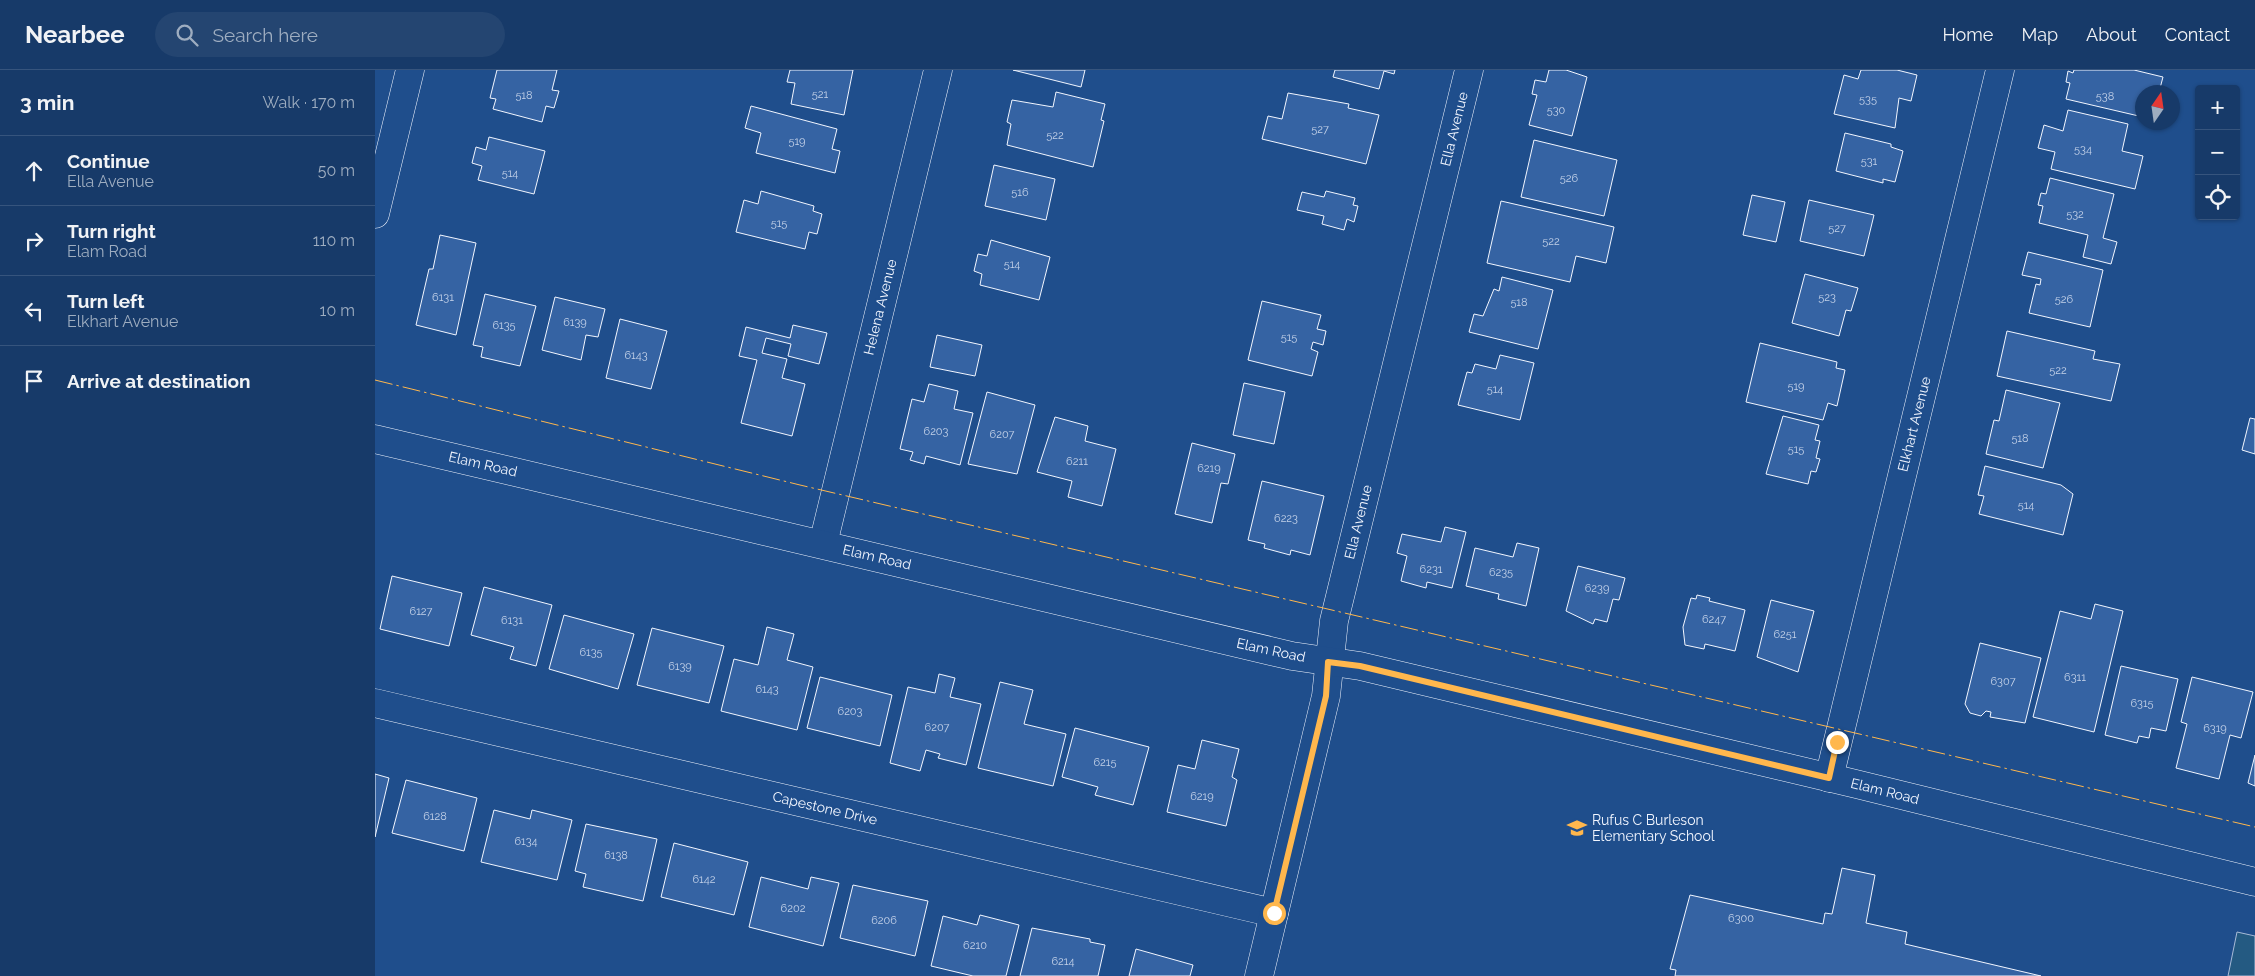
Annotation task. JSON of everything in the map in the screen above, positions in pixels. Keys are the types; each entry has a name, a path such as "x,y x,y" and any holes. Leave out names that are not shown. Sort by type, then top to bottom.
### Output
{"street":[{"path":"375,214 410,70"},
{"name":"Helena Avenue","path":"823,544 938,70"},
{"name":"Ella Avenue","path":"1259,976 1326,696 1328,662 1334,621 1469,70"},
{"name":"Elkhart Avenue","path":"1829,778 2000,70"},
{"name":"Elam Road","path":"375,439 1292,656 1360,666 2255,882"},
{"name":"Capestone Drive","path":"375,703 1274,913"}],"shaded area":[{"path":"2237,932 2255,936 2255,976 2228,976"}],"building":[{"path":"497,70 557,70 552,90 559,91 554,108 546,106 542,122 493,109 496,99 490,98"},
{"path":"790,70 853,70 844,115 791,104 795,83 787,82"},
{"path":"1013,70 1085,70 1081,87"},
{"path":"1335,70 1395,70 1394,74 1384,71 1379,89 1333,77"},
{"path":"1549,70 1566,70 1587,77 1572,136 1529,125 1537,95 1532,94 1535,80 1546,82"},
{"path":"1861,70 1897,70 1917,75 1911,101 1899,98 1895,128 1834,114 1844,75 1858,79"},
{"path":"2074,70 2134,70 2163,77 2161,85 2135,85 2135,115 2066,99 2070,83 2066,82 2068,71 2073,73"},
{"path":"1056,92 1105,104 1101,120 1104,121 1093,167 1007,145 1011,124 1007,122 1012,100 1053,107"},
{"path":"1288,93 1349,104 1348,108 1379,115 1366,164 1262,139 1268,116 1282,119"},
{"path":"751,106 837,129 832,149 840,151 835,173 756,153 761,133 745,128"},
{"path":"2068,110 2128,124 2122,151 2143,156 2135,189 2051,169 2055,152 2038,148 2044,125 2063,131"},
{"path":"1845,133 1891,144 1891,147 1903,151 1895,182 1883,179 1883,183 1836,171"},
{"path":"489,137 545,151 534,194 478,180 482,166 472,163 476,147 486,150"},
{"path":"1534,140 1617,160 1604,216 1521,197"},
{"path":"994,165 1055,179 1046,220 985,206"},
{"path":"2050,178 2114,194 2103,238 2117,242 2111,264 2083,257 2088,235 2039,223 2043,206 2038,205 2041,193 2046,194"},
{"path":"761,191 814,206 813,211 822,214 817,234 809,232 805,249 736,232 744,200 758,204"},
{"path":"1326,191 1355,198 1353,205 1358,206 1354,222 1347,219 1344,230 1322,224 1324,216 1297,210 1302,192 1324,197"},
{"path":"1752,195 1785,202 1776,242 1743,235"},
{"path":"1809,200 1874,215 1864,256 1800,241"},
{"path":"1501,201 1614,227 1606,263 1576,256 1570,282 1487,263"},
{"path":"440,235 476,243 456,335 416,325 429,269 433,269"},
{"path":"991,240 1050,257 1039,300 980,285 982,274 974,271 978,254 987,256"},
{"path":"2028,252 2103,270 2090,327 2029,313 2036,284 2040,285 2041,279 2022,275"},
{"path":"1805,274 1858,288 1851,311 1846,310 1839,336 1792,323"},
{"path":"1502,277 1553,290 1538,349 1469,332 1474,314 1483,316 1494,289 1499,291"},
{"path":"485,294 536,306 520,366 481,357 483,347 473,345"},
{"path":"555,297 605,309 598,337 586,335 581,360 542,350"},
{"path":"1262,301 1321,315 1317,329 1326,331 1323,345 1313,342 1311,349 1318,352 1312,376 1248,360"},
{"path":"620,319 667,331 651,389 606,378"},
{"path":"793,325 827,333 819,364 788,356 791,344 766,338 762,353 787,359 782,378 805,384 792,436 741,423 757,360 739,356 746,327 790,338"},
{"path":"2007,331 2095,351 2093,359 2120,364 2111,401 1997,376"},
{"path":"937,335 982,345 975,376 930,367"},
{"path":"1760,343 1837,362 1836,368 1845,370 1837,406 1828,403 1823,420 1746,402"},
{"path":"1500,355 1534,363 1520,420 1458,405 1467,372 1472,373 1475,364 1496,369"},
{"path":"1244,383 1285,392 1274,444 1233,435"},
{"path":"929,384 958,391 954,409 973,413 960,465 926,456 924,464 910,460 913,452 900,449 912,399 924,402"},
{"path":"2006,390 2060,403 2043,468 1986,454 1994,420 1999,421"},
{"path":"987,392 1035,405 1017,474 968,464"},
{"path":"1783,416 1819,425 1815,440 1820,441 1816,458 1820,459 1816,472 1811,471 1808,484 1766,474"},
{"path":"1055,417 1088,426 1085,441 1116,449 1102,506 1068,497 1072,481 1037,472"},
{"path":"2250,418 2255,419 2255,454 2242,450"},
{"path":"1192,443 1235,454 1228,484 1221,483 1212,523 1175,514"},
{"path":"1985,466 2061,485 2073,494 2063,535 1979,514 1984,496 1978,495"},
{"path":"1262,481 1324,496 1310,555 1291,550 1290,555 1264,548 1265,544 1248,540"},
{"path":"1445,527 1466,532 1452,588 1427,582 1426,588 1401,581 1407,556 1397,553 1402,534 1441,542"},
{"path":"1517,543 1539,548 1526,606 1498,599 1499,594 1466,586 1475,548 1513,557"},
{"path":"1578,566 1625,578 1619,600 1613,599 1607,622 1595,619 1593,624 1566,611"},
{"path":"392,576 462,593 449,646 380,629"},
{"path":"484,587 552,605 536,666 510,659 514,647 471,635"},
{"path":"1697,595 1710,598 1709,601 1745,610 1735,651 1705,644 1704,649 1685,645 1683,627 1691,598 1696,599"},
{"path":"1771,600 1814,611 1798,672 1757,657"},
{"path":"2095,604 2123,611 2094,732 2033,717 2060,611 2091,619"},
{"path":"564,615 634,634 618,689 549,669"},
{"path":"767,627 794,634 787,660 813,667 797,730 721,711 734,659 758,665"},
{"path":"652,628 724,646 709,703 637,685"},
{"path":"1980,643 2041,658 2025,723 1990,717 1991,712 1986,711 1981,716 1970,713 1965,704"},
{"path":"2121,666 2178,679 2166,731 2151,728 2149,738 2139,736 2137,743 2105,735"},
{"path":"939,674 955,678 950,697 981,704 966,765 938,758 940,754 926,750 920,771 890,763 908,687 935,693"},
{"path":"820,677 892,695 880,746 807,728"},
{"path":"2192,677 2253,692 2241,738 2230,735 2219,779 2176,768 2187,724 2181,722"},
{"path":"1000,682 1033,690 1024,724 1066,734 1053,786 978,768"},
{"path":"1075,728 1149,747 1133,805 1095,795 1098,787 1062,777"},
{"path":"1202,740 1239,749 1232,777 1237,780 1226,826 1167,812 1178,765 1195,769"},
{"path":"2255,755 2255,786 2248,783"},
{"path":"375,774 389,778 375,837"},
{"path":"406,780 477,798 464,851 392,833"},
{"path":"494,810 530,819 532,810 572,820 557,880 481,862"},
{"path":"586,824 657,839 643,901 583,887 586,874 575,871"},
{"path":"674,843 748,862 734,915 661,897"},
{"path":"1842,868 1875,875 1866,923 1907,932 1905,944 2041,976 1675,976 1676,970 1670,969 1690,895 1823,924 1825,913 1832,914"},
{"path":"761,877 808,889 811,877 839,883 823,946 749,927"},
{"path":"853,885 928,901 915,956 840,938"},
{"path":"980,915 1019,925 1006,976 973,976 931,966 943,916 977,925"},
{"path":"1032,928 1090,939 1090,942 1105,945 1098,976 1020,976"},
{"path":"1136,949 1193,965 1190,976 1129,976"}],"power":[{"path":"375,380 800,485 2255,827"}],"place":[{"name":"Rufus C Burleson Elementary School","path":"1577,828"}],"route":[{"path":"1274,913 1281,891 1326,696 1328,662 1360,666 1829,778 1837,742"}]}
